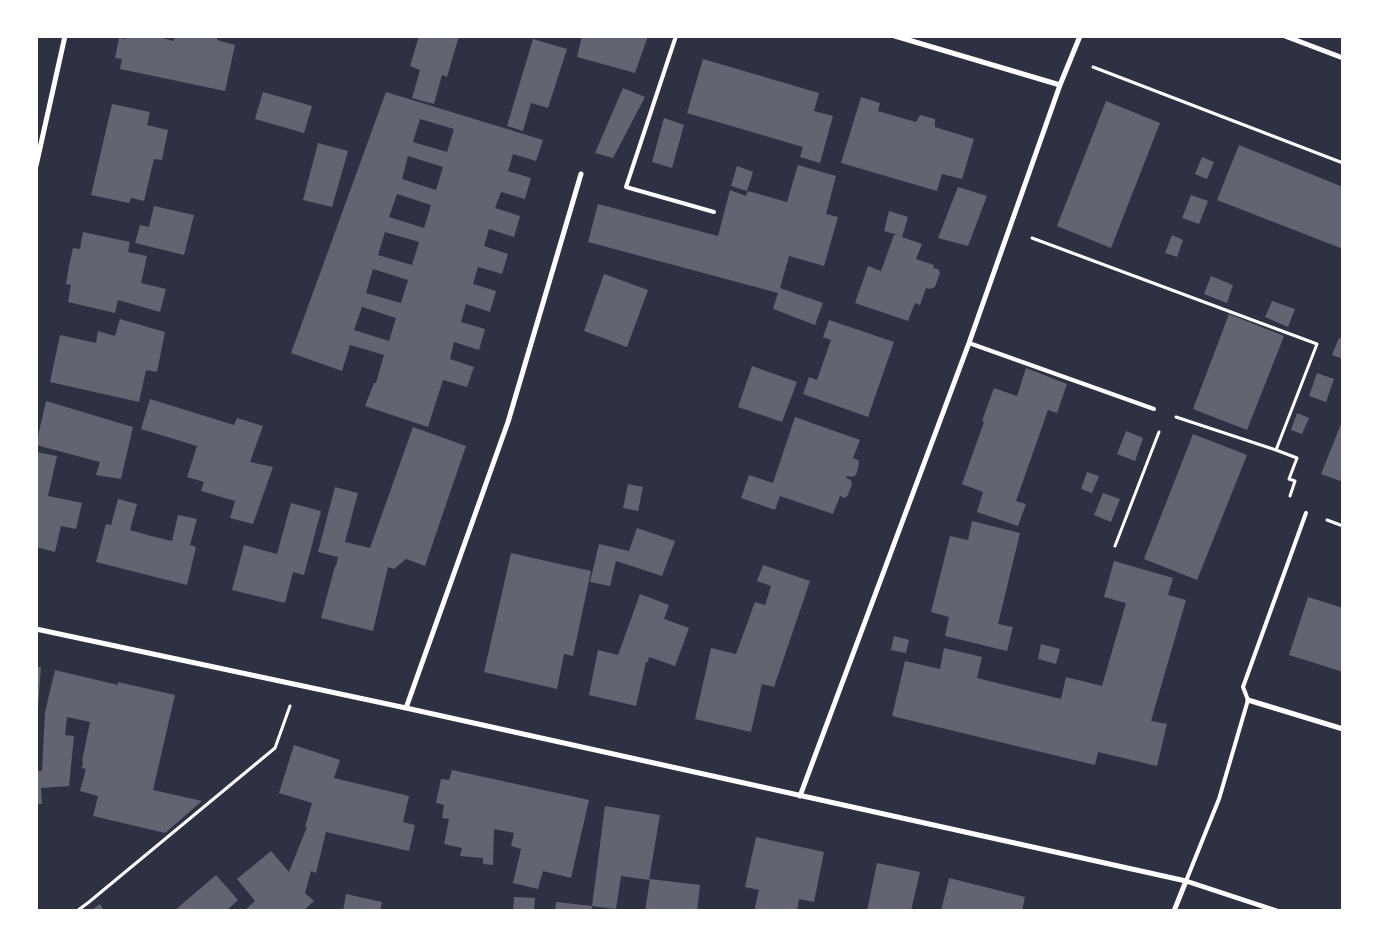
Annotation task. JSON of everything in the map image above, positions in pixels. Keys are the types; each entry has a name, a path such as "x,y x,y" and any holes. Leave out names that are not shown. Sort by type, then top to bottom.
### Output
{"street":[{"path":"36,166 65,36"},
{"path":"895,36 1060,85"},
{"path":"800,796 969,343 1060,85 1080,36"},
{"path":"1285,36 1343,58"},
{"path":"406,708 508,422 581,174"},
{"path":"36,629 298,684 1186,880 1277,911"},
{"path":"1248,700 1343,729"},
{"path":"1174,911 1186,880"}],"lane":[{"path":"676,36 626,187 714,212"},
{"path":"969,343 1154,409"},
{"path":"1186,880 1219,799 1248,700 1243,687 1306,513"}],"path":[{"path":"1071,59 1343,163"},
{"path":"1009,229 1317,344 1276,450"},
{"path":"1154,409 1296,458 1289,479 1296,481 1286,505 1306,513"},
{"path":"1115,546 1166,413"},
{"path":"76,911 97,896 275,748 298,684"}],"building":[{"path":"127,36 154,36 174,41 175,36 218,36 217,40 235,45 225,91 120,69 122,59 115,58 119,38 126,39"},
{"path":"419,36 459,36 447,77 442,75 434,104 412,98 420,70 410,66"},
{"path":"582,36 648,36 635,73 577,57"},
{"path":"533,39 567,49 548,108 531,103 523,131 507,126"},
{"path":"703,59 819,93 814,111 833,116 820,163 800,157 803,147 687,113"},
{"path":"623,88 645,97 613,158 595,153"},
{"path":"263,92 312,106 304,133 255,119"},
{"path":"386,92 543,140 536,161 513,154 508,171 531,178 525,199 501,192 495,208 520,216 514,237 489,229 484,246 508,254 502,274 478,267 473,284 496,291 490,312 466,304 461,322 485,329 479,350 454,342 450,359 474,367 467,387 443,380 428,427 365,406 374,383 376,383 384,355 350,345 342,371 291,353","holes":["420,119 454,129 447,152 413,142","408,156 443,167 436,190 402,179","397,194 431,205 424,228 389,217","385,232 419,242 412,265 378,255","373,269 408,280 401,303 366,293","362,307 396,318 389,341 354,330"]},
{"path":"861,97 880,103 878,111 916,122 920,115 935,119 935,127 974,139 962,179 942,174 937,191 841,163"},
{"path":"1106,101 1160,123 1111,248 1057,226"},
{"path":"112,104 150,112 147,125 168,130 162,160 154,159 144,201 131,198 129,203 91,195"},
{"path":"664,118 684,125 672,168 652,162"},
{"path":"318,143 348,151 332,207 303,200"},
{"path":"1239,145 1343,187 1343,249 1217,200"},
{"path":"1202,157 1214,162 1207,179 1195,174"},
{"path":"798,165 836,176 826,214 838,217 824,266 789,256 780,288 823,303 815,325 773,309 778,293 588,242 598,204 718,236 730,190 746,196 748,191 787,202"},
{"path":"737,166 753,172 747,191 731,186"},
{"path":"958,187 987,196 968,246 938,238"},
{"path":"1191,195 1208,201 1199,224 1182,218"},
{"path":"154,206 194,215 184,255 135,243 140,225 149,227"},
{"path":"889,211 908,217 902,237 922,244 916,259 934,265 933,268 938,269 940,273 935,287 926,288 920,305 915,303 908,321 855,303 868,266 881,271 894,235 898,235 884,231"},
{"path":"83,232 130,242 128,252 147,256 141,283 166,289 160,312 118,300 115,313 68,302 71,285 66,284 69,266 73,248 80,249"},
{"path":"1172,235 1183,240 1177,257 1165,253"},
{"path":"604,274 648,290 627,347 584,331"},
{"path":"1211,276 1233,285 1227,303 1204,294"},
{"path":"1272,301 1295,309 1288,327 1265,317"},
{"path":"1229,314 1284,336 1247,430 1193,409"},
{"path":"120,319 165,332 157,372 146,370 139,402 50,382 60,335 96,343 98,331 115,336"},
{"path":"829,320 894,342 868,417 803,394 809,377 817,380 831,340 823,337"},
{"path":"1339,338 1343,339 1343,359 1332,355"},
{"path":"752,366 797,382 782,422 738,407"},
{"path":"1026,368 1067,384 1057,413 1048,410 1016,501 1026,504 1018,526 977,512 983,492 962,484 994,388 1017,396"},
{"path":"1317,373 1334,379 1326,402 1309,396"},
{"path":"150,399 234,425 237,418 263,426 250,462 273,467 253,524 230,518 235,501 201,491 204,482 187,477 197,446 141,429"},
{"path":"46,401 133,427 121,479 96,475 100,462 36,445"},
{"path":"1297,413 1309,418 1302,434 1291,430"},
{"path":"795,417 860,440 853,458 858,460 859,464 856,475 852,477 847,476 846,478 851,480 852,484 848,495 845,498 840,496 833,514 780,496 775,510 741,498 749,475 773,483"},
{"path":"1343,419 1343,473 1340,481 1321,474"},
{"path":"413,427 466,446 425,566 406,559 394,569 388,567 373,631 321,618 338,557 318,552 335,487 358,493 345,542 370,548"},
{"path":"1126,431 1143,438 1135,461 1117,454"},
{"path":"1193,434 1247,455 1197,580 1144,559"},
{"path":"36,452 57,456 48,496 82,503 76,529 61,526 55,552 36,547"},
{"path":"1087,472 1099,476 1092,493 1081,489"},
{"path":"628,484 643,487 638,511 623,508"},
{"path":"1103,493 1120,499 1111,522 1094,515"},
{"path":"118,499 137,504 130,530 151,536 172,541 178,515 197,519 190,545 196,547 187,585 96,562 106,524 111,525"},
{"path":"291,503 321,511 304,575 293,572 285,603 232,590 244,545 277,554"},
{"path":"972,521 1020,533 998,624 1013,627 1007,651 945,636 949,617 931,612 950,536 968,540"},
{"path":"637,528 675,541 662,576 616,561 610,586 590,582 599,544 629,551"},
{"path":"511,553 591,571 573,656 564,654 557,689 484,672"},
{"path":"1114,561 1173,578 1168,595 1186,600 1151,721 1167,724 1157,766 1098,752 1095,765 892,716 905,661 940,669 944,648 982,657 977,678 1061,699 1066,677 1102,686 1126,603 1104,597"},
{"path":"763,565 810,581 774,687 762,684 751,732 695,719 711,648 736,654 755,602 765,605 771,586 757,581"},
{"path":"640,594 669,605 664,619 689,628 675,666 649,657 648,662 646,662 636,706 589,695 598,650 618,655"},
{"path":"1308,597 1343,608 1343,672 1289,655"},
{"path":"894,636 909,640 906,653 891,650"},
{"path":"1041,644 1060,649 1056,664 1038,659"},
{"path":"36,667 41,667 38,708 36,708"},
{"path":"55,670 118,685 118,682 175,695 153,790 202,801 165,833 93,816 98,796 80,791 86,769 82,768 82,761 90,722 67,717 65,735 74,736 69,786 41,788 42,804 36,804 36,771 42,771 45,712"},
{"path":"294,745 340,760 334,778 409,796 403,822 415,825 409,851 326,832 316,873 311,871 305,893 314,901 303,911 244,911 255,901 237,879 271,851 289,872 307,827 305,827 312,803 279,793"},
{"path":"452,770 589,800 571,878 543,871 538,889 513,883 521,849 511,846 514,833 494,829 493,865 483,864 483,858 460,856 462,848 444,844 449,819 442,818 444,805 436,803 441,779 449,780"},
{"path":"605,806 660,815 649,880 621,876 616,909 592,906"},
{"path":"756,837 824,852 814,902 799,899 797,911 754,911 759,890 745,887"},
{"path":"877,863 920,872 911,911 867,911"},
{"path":"216,875 238,900 226,911 174,911"},
{"path":"949,878 1025,897 1022,911 941,911"},
{"path":"650,879 700,885 697,911 645,911"},
{"path":"346,894 382,902 380,911 343,911"},
{"path":"514,897 535,898 534,911 513,911"},
{"path":"556,902 592,906 592,911 555,911"},
{"path":"100,904 104,911 90,911"}]}
